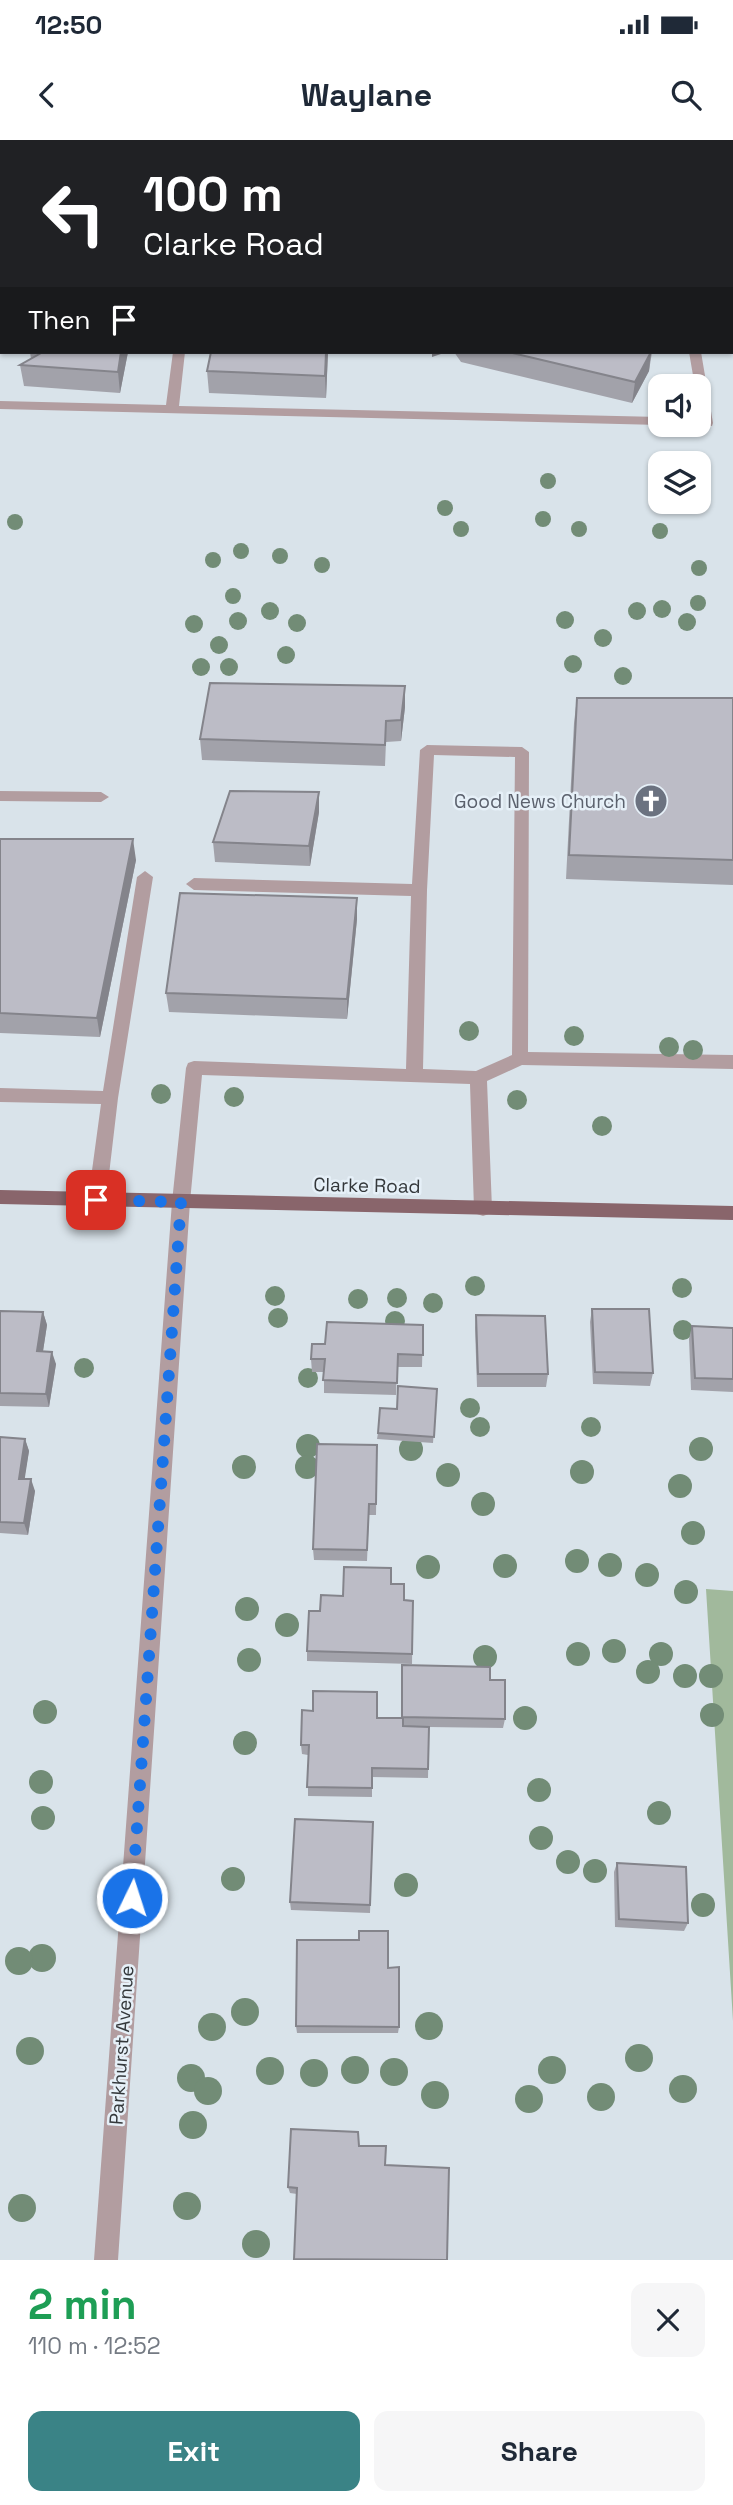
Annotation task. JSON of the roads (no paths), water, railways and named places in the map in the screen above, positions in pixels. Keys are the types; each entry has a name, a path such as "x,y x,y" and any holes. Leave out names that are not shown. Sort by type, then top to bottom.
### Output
{"main road":[{"name":"Clarke Road","path":"0,1197 733,1213"}],"street":[{"path":"172,409 179,354"},
{"path":"695,354 699,374"},
{"path":"0,405 648,421"},
{"path":"520,1058 522,752 427,750 419,890 414,1076 478,1078 520,1058 733,1062"},
{"path":"0,796 101,797"},
{"path":"96,1200 145,877"},
{"path":"194,884 419,890"},
{"name":"Parkhurst Avenue","path":"106,2260 181,1202 194,1068 414,1076"},
{"path":"478,1078 483,1209"},
{"path":"0,1096 110,1098"}],"place":[{"name":"Good News Church","path":"651,801"}]}
